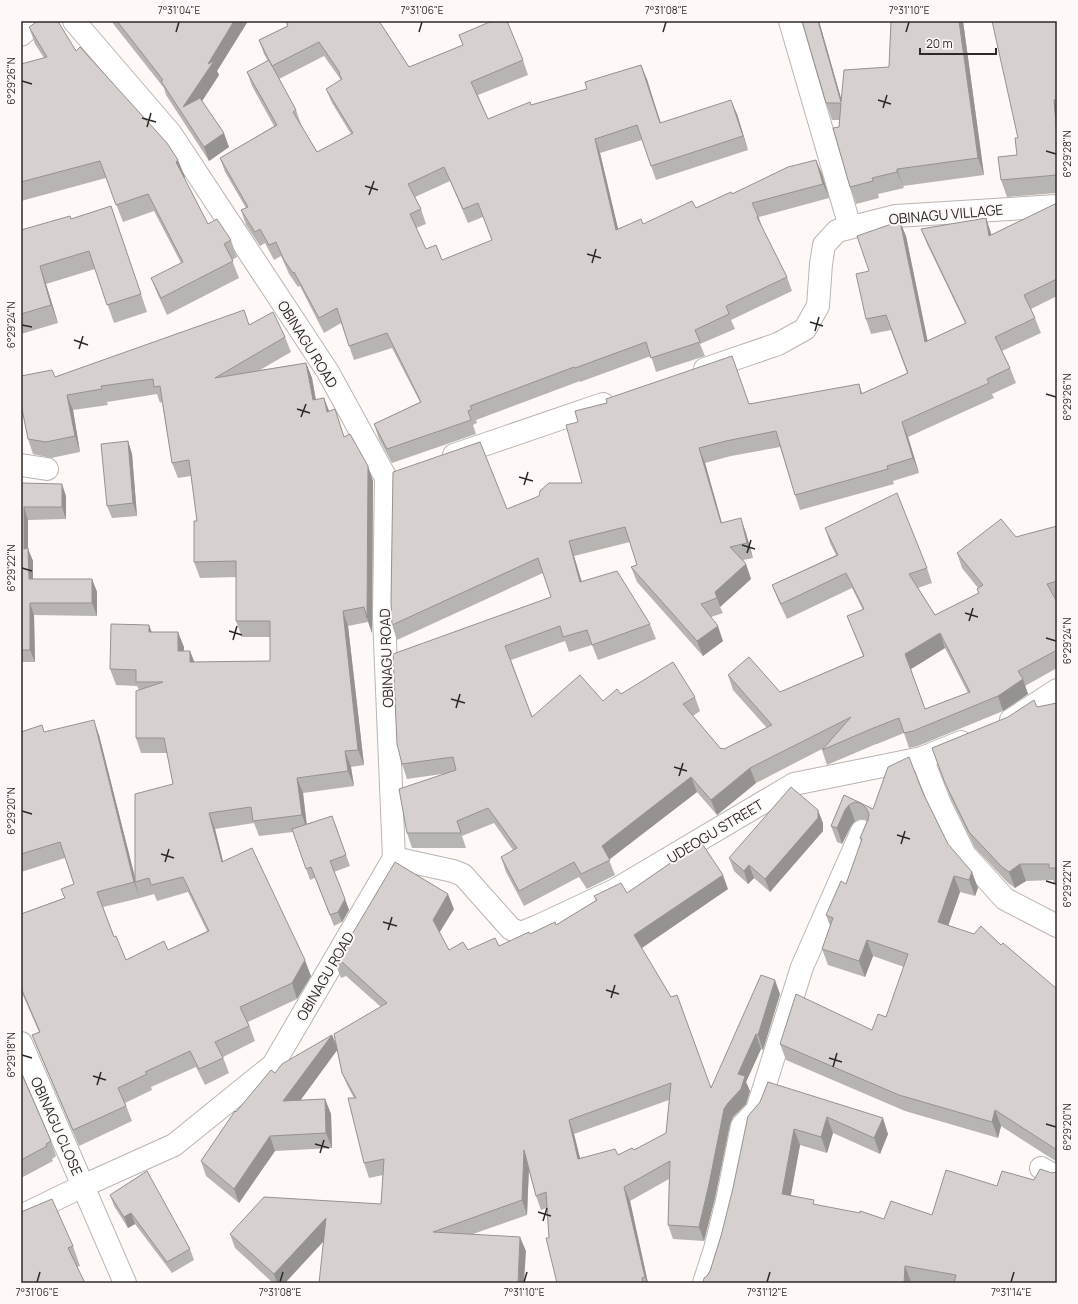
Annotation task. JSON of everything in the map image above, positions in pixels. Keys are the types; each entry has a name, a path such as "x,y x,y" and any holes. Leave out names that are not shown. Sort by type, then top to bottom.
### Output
{"street":[{"path":"21,35 37,21"},
{"name":"OBINAGU ROAD","path":"21,1216 174,1145 273,1065 394,858 384,617 394,476 328,372 171,134 74,21"},
{"path":"790,21 850,227"},
{"name":"OBINAGU VILLAGE","path":"688,375 778,344 804,329 818,306 820,264 824,245 837,231 896,216 1057,206"},
{"path":"439,460 620,398"},
{"path":"21,466 47,469"},
{"name":"UDEOGU STREET","path":"394,858 453,871 463,875 510,929 521,932 536,927 615,890 794,784 922,758 1009,722 1057,690"},
{"path":"922,758 940,804 965,855 1005,899 1057,926"},
{"path":"704,1283 715,1249 727,1201 742,1126 757,1110 802,966 862,832"},
{"name":"OBINAGU CLOSE","path":"21,1043 125,1283"}],"building":[{"path":"38,21 56,21 59,23 76,51 80,47 167,143 178,160 176,162 208,224 217,219 231,240 224,244 233,261 161,298 151,278 183,262 148,194 116,205 100,161 21,182 21,64 47,57 29,27"},
{"path":"117,21 234,21 208,64 214,61 183,107 200,98 224,133 204,147 161,81 163,80"},
{"path":"286,21 379,21 409,67 463,45 459,35 492,21 507,21 523,60 471,82 488,119 530,102 531,105 587,89 585,82 641,65 660,123 731,100 743,136 651,166 637,125 595,139 616,230 641,219 643,224 692,201 696,208 731,192 732,194 788,167 816,160 823,184 752,203 758,216 757,217 787,277 726,306 729,314 695,330 700,342 651,358 646,342 470,406 472,409 468,411 471,420 387,449 374,424 421,402 387,333 349,346 337,308 319,318 294,272 293,273 284,260 276,242 269,245 260,229 255,232 241,210 248,207 220,158 277,125 247,72 269,60 259,40 288,26","holes":["319,42 340,73 339,74 342,79 326,89 353,133 317,152 293,112 296,110 272,66","444,167 463,209 478,203 492,240 442,260 436,245 426,249 410,214 421,209 408,184"]},
{"path":"802,21 818,21 841,102 844,70 889,67 891,21 959,21 978,158 897,169 897,172 872,178 873,181 850,187 833,128 839,127 841,103 826,103"},
{"path":"992,21 1057,21 1057,99 1054,100 1057,136 1057,175 1001,180 998,157 1017,155 1015,138 1018,138"},
{"path":"1057,203 1057,279 1024,295 1035,318 995,337 1010,368 987,379 989,383 902,422 913,458 887,466 888,469 795,495 776,431 699,448 721,523 741,518 747,543 730,547 746,564 715,592 717,598 701,604 718,626 697,641 631,567 637,565 625,527 569,541 580,582 617,571 650,624 592,645 587,630 563,637 560,626 505,646 532,717 580,675 603,701 617,689 621,694 673,662 695,697 683,704 721,749 724,749 772,725 728,675 749,657 780,692 864,656 847,616 864,609 846,573 781,604 772,585 838,555 825,528 897,493 927,568 909,574 935,615 979,593 977,589 983,585 957,553 1001,519 1016,537 1057,526 1057,581 1047,584 1057,602 1057,650 1018,671 1023,679 998,696 913,731 904,733 899,718 822,750 851,717 750,768 711,800 691,777 602,846 610,860 581,874 574,862 519,891 501,857 517,848 488,808 457,821 461,833 407,833 399,789 456,770 453,757 402,764 397,744 393,654 551,597 538,558 392,625 393,472 480,442 507,509 539,496 540,491 549,483 582,483 566,425 578,422 575,411 607,403 606,399 732,356 749,404 859,384 861,394 908,373 886,315 866,319 856,274 869,271 857,236 900,221 925,342 966,323 921,229 986,218 989,236","holes":["940,633 970,692 925,709 905,654"]},
{"path":"111,206 141,294 107,305 89,251 40,266 51,305 21,314 21,230 70,216 71,219"},
{"path":"244,310 249,325 273,312 285,337 215,378 306,363 313,400 324,398 327,412 335,409 344,437 350,434 368,466 367,618 364,607 343,611 358,750 345,751 348,771 297,778 302,815 253,821 251,807 209,813 222,862 252,848 305,960 292,983 240,1007 249,1026 215,1042 223,1058 199,1069 190,1051 145,1072 147,1074 118,1088 126,1106 73,1130 32,1035 40,1032 21,988 21,914 65,898 61,889 74,884 60,842 21,854 21,732 42,725 44,732 94,720 134,882 97,892 114,937 116,936 126,960 164,941 168,950 209,931 183,877 151,885 149,878 135,882 135,794 173,784 164,738 136,738 136,691 163,682 136,682 136,670 110,669 111,624 149,625 149,632 178,632 178,651 190,651 190,662 270,661 270,621 236,621 236,561 194,562 194,521 197,521 189,460 172,463 160,386 154,387 153,379 101,386 102,389 67,395 75,436 46,442 28,439 21,404 21,376 52,370 55,377"},
{"path":"128,441 133,503 107,506 101,444"},
{"path":"21,483 62,484 62,507 24,507 24,549 28,548 29,579 92,579 92,603 30,603 30,650 21,650"},
{"path":"1034,700 1037,707 1057,703 1057,868 1049,868 1049,864 1020,864 1009,872 1002,867 969,832 945,783 932,748 1008,717"},
{"path":"909,757 923,793 948,844 972,872 969,880 954,876 938,922 974,934 981,926 1001,945 1003,943 1057,989 1057,1150 995,1110 992,1122 899,1095 780,1044 796,994 872,1030 878,1014 886,1017 908,954 867,940 859,961 822,949 833,918 826,915 841,881 846,884 862,839 860,838 868,820 869,814 861,803 873,809 888,767"},
{"path":"791,787 818,810 818,818 765,879 749,865 744,871 729,858"},
{"path":"844,795 860,803 855,802 849,805 845,810 837,828 831,826"},
{"path":"332,816 346,855 330,861 345,899 338,912 330,915 311,867 306,869 292,829"},
{"path":"701,842 723,875 634,935 671,997 677,995 711,1088 761,975 775,980 758,1035 756,1034 738,1074 745,1076 741,1089 724,1109 699,1227 668,1225 670,1161 624,1187 645,1277 642,1278 643,1283 557,1283 546,1238 549,1238 546,1192 536,1196 524,1150 522,1200 433,1232 520,1237 518,1283 319,1283 326,1218 274,1274 230,1234 264,1197 381,1204 384,1159 364,1163 348,1098 356,1098 342,1073 334,1034 387,1003 341,961 335,963 395,862 448,894 433,920 449,950 463,942 468,950 495,938 499,946 555,922 556,925 597,900 594,896 621,883 627,893","holes":["671,1083 666,1133 634,1150 632,1148 618,1155 615,1149 578,1159 569,1120"]},
{"path":"332,1035 283,1101 325,1099 326,1133 270,1136 234,1189 201,1161 235,1111 236,1112 271,1070 275,1073 282,1064"},
{"path":"21,1072 51,1141 46,1144 47,1146 21,1160"},
{"path":"768,1082 883,1118 874,1138 827,1117 821,1137 794,1129 782,1194 814,1200 813,1204 860,1213 860,1211 884,1219 891,1201 932,1215 946,1170 997,1186 1002,1171 1034,1180 1040,1169 1052,1173 1057,1172 1057,1283 954,1283 956,1275 905,1266 904,1283 703,1283 704,1278 710,1271 721,1236 748,1116 760,1102"},
{"path":"147,1171 190,1249 167,1262 131,1213 124,1217 110,1195"},
{"path":"52,1199 73,1246 68,1248 85,1283 21,1283 21,1212"}]}
